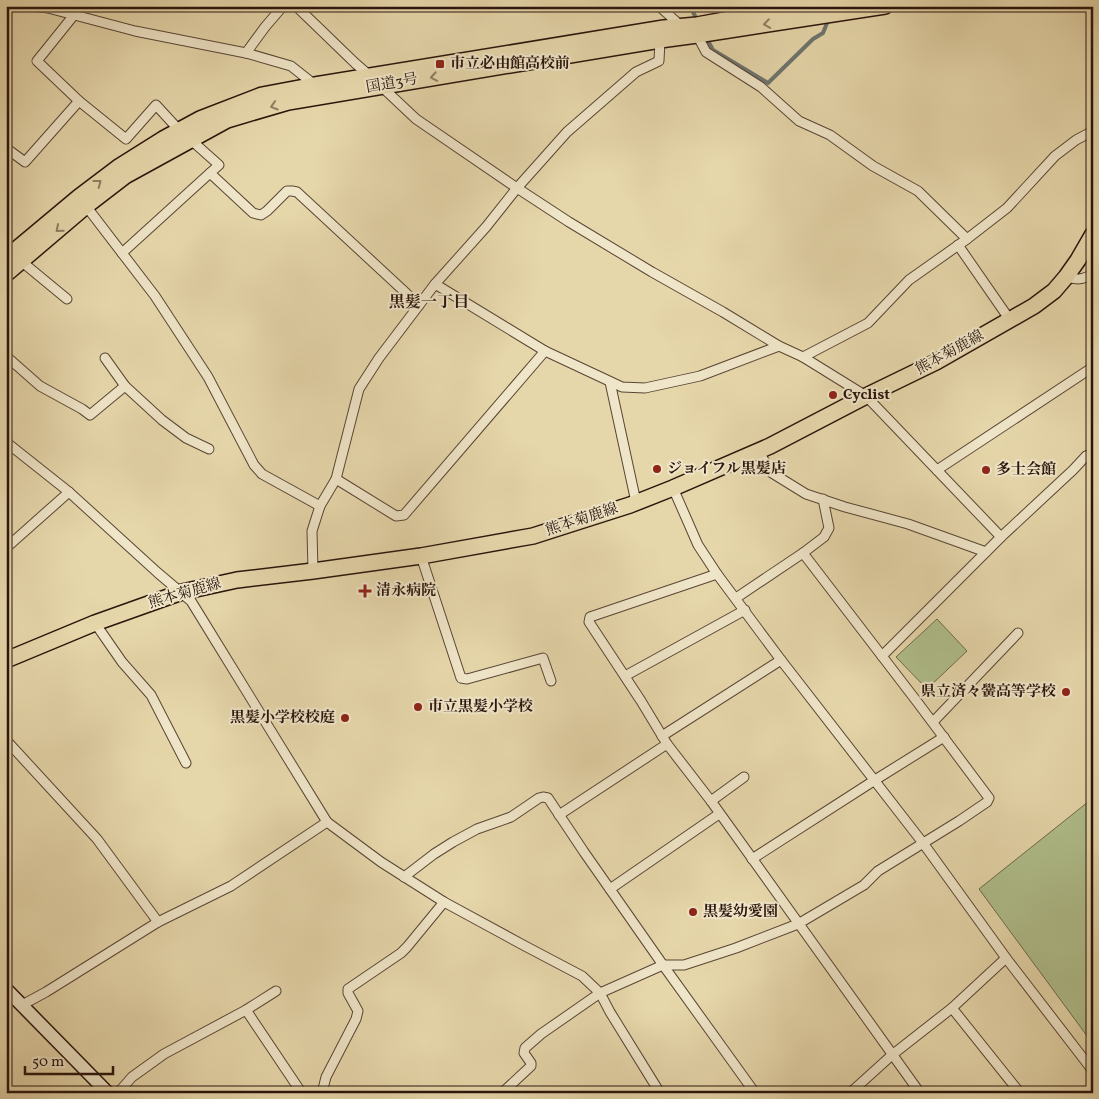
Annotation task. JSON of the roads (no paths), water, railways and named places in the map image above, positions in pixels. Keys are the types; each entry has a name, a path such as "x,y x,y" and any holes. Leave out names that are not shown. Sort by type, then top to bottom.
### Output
{"main road":[{"name":"国道3号","path":"11,257 185,135 200,119 262,95 315,84 682,27 801,6"},
{"name":"国道3号","path":"6,274 11,257 79,197 120,166 163,139 185,135 288,102 660,40 885,6"},
{"name":"熊本菊鹿線","path":"6,660 95,623 182,592 237,580 421,556 532,536 673,488 758,451 936,362 1034,306 1054,291 1066,277 1093,234"},
{"path":"6,989 108,1093"}],"street":[{"path":"32,6 48,8 135,31 246,53 291,66 315,84 349,92"},
{"path":"246,53 283,6"},
{"path":"296,6 355,64 416,119 578,227 866,396 1001,537"},
{"path":"659,6 682,27"},
{"path":"74,15 38,61 79,101 126,139 156,105 219,166 122,253"},
{"path":"697,35 706,52 760,86 799,121 830,134 873,166 918,191 967,239"},
{"path":"313,571 312,532 320,506 336,479 359,389 379,358 435,284 567,132 636,72 659,61 660,40"},
{"path":"6,148 26,162 79,101"},
{"path":"803,358 868,323 909,280 1007,208 1055,156 1076,140 1093,131"},
{"path":"210,173 253,213 261,215 268,211 287,191 297,192 419,305"},
{"path":"86,206 155,296 208,378 254,466 262,474 320,506"},
{"path":"958,245 1010,320"},
{"path":"11,257 67,299"},
{"path":"1066,277 1078,280 1093,274"},
{"path":"435,284 545,351 622,387 646,388 700,376 779,346"},
{"path":"336,479 396,516 404,514 545,351"},
{"path":"6,356 40,386 90,415 125,386"},
{"path":"105,358 125,386 162,420 186,438 208,449"},
{"path":"937,470 1093,367"},
{"path":"610,382 636,502"},
{"path":"6,442 69,492 191,601 327,822 381,862 444,902 582,976 600,993 660,1093"},
{"path":"758,451 772,473 806,494 908,524 986,552"},
{"path":"882,656 1001,537 1086,456 1093,455"},
{"path":"673,488 698,545 717,574 781,660 924,843 1006,958 1093,1071"},
{"path":"6,548 69,492"},
{"path":"736,598 803,554 824,537 829,528 822,499"},
{"path":"502,1093 531,1066 524,1053 525,1048 541,1034 600,993 662,965 684,965 736,948 798,924 864,885 878,871 959,822 987,802 989,798 944,737 803,554"},
{"path":"421,556 461,678 467,679 543,658 551,681"},
{"path":"717,574 590,617 589,622 665,740 920,1093"},
{"path":"624,676 745,610"},
{"path":"95,623 122,662 151,695 186,762"},
{"path":"932,722 1018,632"},
{"path":"559,815 781,660"},
{"path":"752,859 944,737"},
{"path":"6,740 97,839 158,922"},
{"path":"710,801 744,777"},
{"path":"404,877 434,854 476,829 511,817 539,798 548,798 662,965 755,1093"},
{"path":"610,889 719,814"},
{"path":"22,1005 158,922 231,886 327,822"},
{"path":"322,1093 326,1077 356,1019 358,1011 348,994 348,990 401,953 444,902"},
{"path":"850,1093 892,1055 952,1008 1006,958"},
{"path":"118,1093 132,1077 164,1054 246,1010 276,991"},
{"path":"952,1008 1020,1093"},
{"path":"246,1010 299,1088 298,1093"}],"waterway":[{"path":"693,6 692,10 697,20"},
{"path":"706,37 713,50 768,83 813,39 823,33 829,18"}],"place":[{"name":"市立必由館高校前","path":"440,64"},
{"name":"Cyclist","path":"833,395"},
{"name":"ジョイフル黒髪店","path":"657,469"},
{"name":"多士会館","path":"986,470"},
{"name":"清永病院","path":"365,591"},
{"name":"県立済々黌高等学校","path":"1066,692"},
{"name":"市立黒髪小学校","path":"418,707"},
{"name":"黒髪小学校校庭","path":"345,718"},
{"name":"黒髪幼愛園","path":"693,912"}],"district":[{"name":"黒髪一丁目","path":"429,303"}]}
